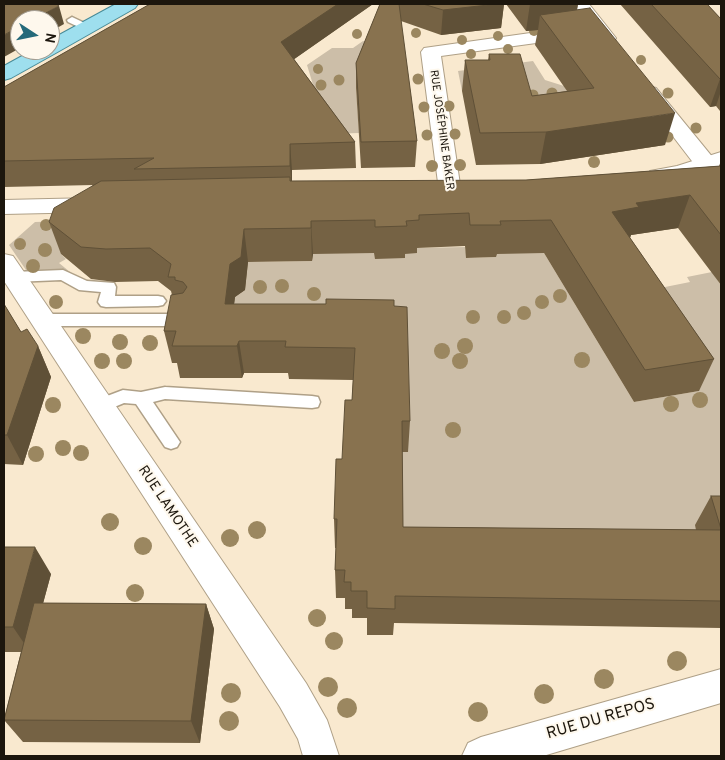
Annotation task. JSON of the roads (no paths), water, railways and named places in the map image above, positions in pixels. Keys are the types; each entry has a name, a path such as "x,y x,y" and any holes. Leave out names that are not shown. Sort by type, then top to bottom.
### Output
{"main road":[{"path":"60,40 79,24 129,4"},
{"path":"4,74 28,60"}],"street":[{"path":"580,4 616,51"},
{"name":"RUE JOSÉPHINE BAKER","path":"450,198 431,52 600,29"},
{"path":"634,74 714,162 641,179"},
{"path":"4,207 116,205"},
{"name":"RUE LAMOTHE","path":"9,270 293,695 314,733 321,756"},
{"name":"RUE DU REPOS","path":"481,756 721,686"}],"lane":[{"path":"9,270 63,275 84,286 108,287 106,302 158,301"},
{"path":"42,320 184,320"},
{"path":"100,406 123,396 141,398 165,393 312,402"},
{"path":"141,398 171,442"}]}
